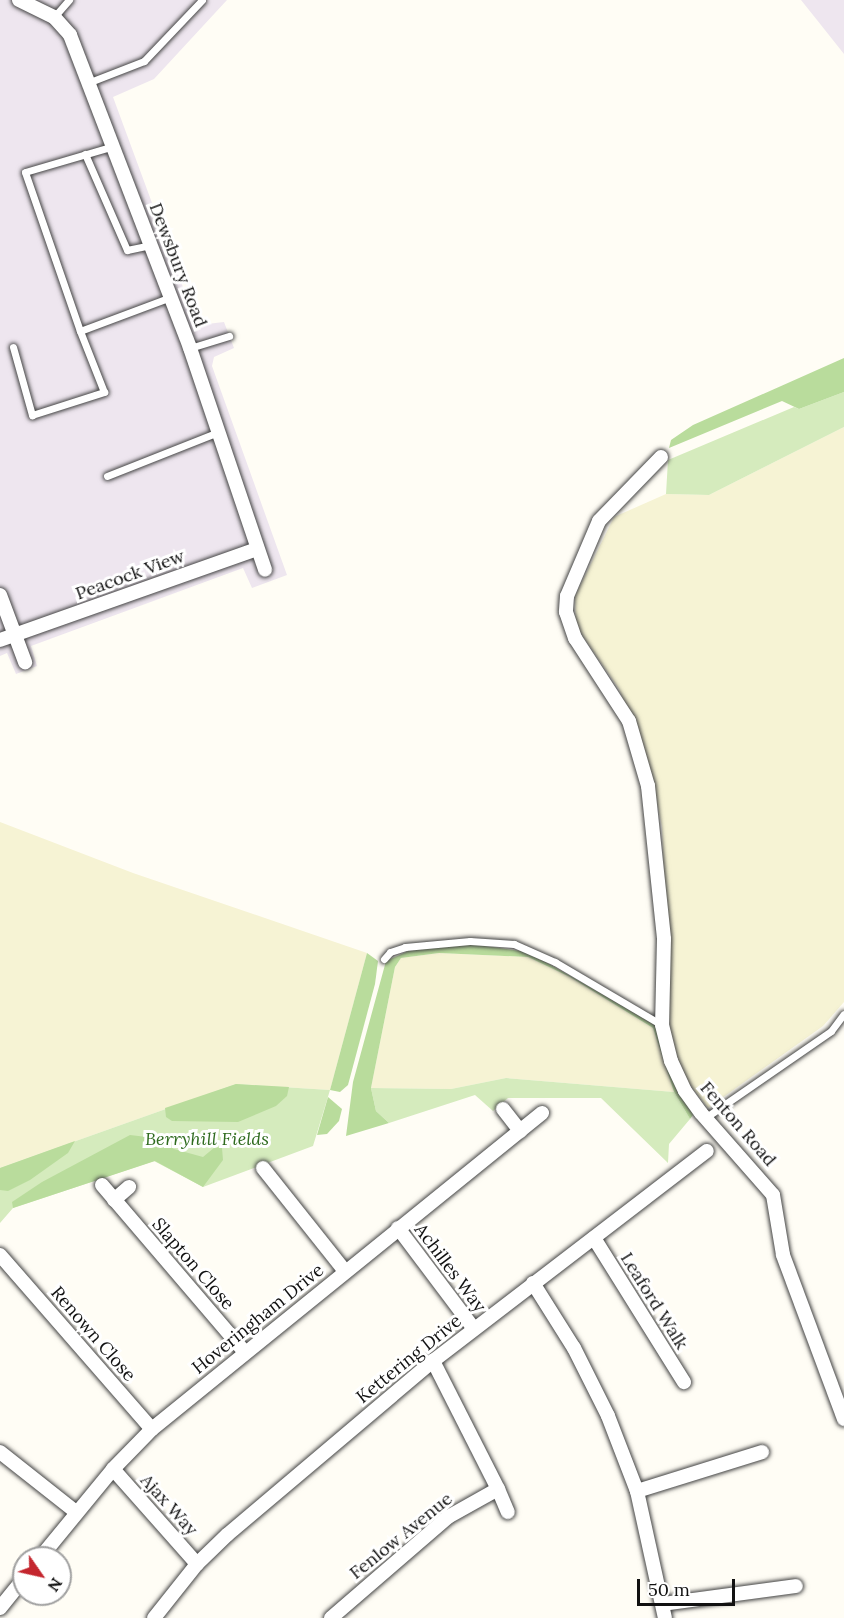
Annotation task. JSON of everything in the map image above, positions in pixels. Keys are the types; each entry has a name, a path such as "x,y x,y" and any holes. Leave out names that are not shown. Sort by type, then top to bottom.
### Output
{"street":[{"name":"Dewsbury Road","path":"19,0 54,17 70,35 90,82 190,348 265,570"},
{"name":"Fenton Road","path":"661,457 599,521 567,596 566,612 575,638 629,721 648,786 664,939 662,1025 671,1062 685,1091 705,1118 773,1195 783,1255 844,1419"},
{"name":"Peacock View","path":"0,640 257,549"},
{"path":"0,595 25,662"},
{"path":"502,1109 520,1131"},
{"name":"Hoveringham Drive","path":"49,1546 113,1469 152,1429 244,1352 542,1113"},
{"name":"Kettering Drive","path":"154,1618 197,1564 433,1361 707,1151"},
{"path":"263,1168 345,1272"},
{"name":"Slapton Close","path":"102,1185 244,1352"},
{"path":"114,1200 129,1187"},
{"path":"268,1197 279,1188"},
{"name":"Achilles Way","path":"398,1228 474,1329"},
{"name":"Leaford Walk","path":"594,1238 684,1382"},
{"name":"Renown Close","path":"2,1262 152,1429"},
{"path":"533,1283 594,1384 637,1491 663,1614 796,1586"},
{"path":"433,1361 508,1512"},
{"path":"0,1452 76,1512"},
{"path":"637,1491 762,1452"},
{"name":"Ajax Way","path":"113,1469 197,1564"},
{"name":"Fenlow Avenue","path":"331,1618 448,1517 498,1489"},
{"path":"0,1608 12,1593"}],"lane":[{"path":"54,17 69,0"},
{"path":"90,82 144,60 202,0"},
{"path":"13,347 32,416 104,392 80,331 25,172 114,146"},
{"path":"85,154 128,250 151,245"},
{"path":"80,331 171,297"},
{"path":"190,348 229,336"},
{"path":"107,476 218,432"},
{"path":"384,959 390,952 416,946 470,942 514,944 555,962 662,1025"},
{"path":"705,1118 831,1031 844,1014"}],"shaded area":[{"path":"0,0 227,0 154,79 113,97 194,317 207,324 224,322 234,348 214,357 212,366 287,575 252,588 243,568 31,646 37,666 16,674 7,653 0,656"},
{"path":"801,0 844,0 844,54 817,20"},
{"path":"844,427 844,1002 823,1026 708,1108 683,1076 670,1033 662,827 651,772 619,689 576,626 575,596 614,517 666,494 709,495"},
{"path":"0,822 133,873 367,953 330,1090 236,1084 0,1168"},
{"path":"439,953 528,957 570,977 653,1028 674,1092 506,1078 451,1089 371,1088 395,967 401,958"}],"green space":[{"path":"844,358 844,392 799,409 782,401 669,448 671,440 693,425"},
{"path":"844,392 844,427 709,495 666,494 668,460 794,407 799,409"},
{"path":"471,944 528,952 658,1026 693,1115 690,1119 674,1092 653,1028 570,977 528,957 439,953 401,958 395,967 371,1088 376,1111 389,1123 346,1136 353,1082 386,961 415,948"},
{"path":"367,953 378,961 375,984 348,1085 340,1092 330,1090"},
{"path":"506,1078 674,1092 690,1119 669,1144 668,1163 601,1098 508,1098 493,1111 475,1095 389,1123 376,1111 371,1088 451,1089"},
{"name":"Berryhill Fields","path":"236,1084 330,1090 313,1146 203,1187 154,1161 13,1208 0,1223 0,1168"},
{"path":"236,1084 289,1087 287,1096 276,1106 238,1122 172,1121 166,1117 165,1108"},
{"path":"328,1097 342,1109 339,1121 327,1134 317,1135"},
{"path":"130,1135 155,1138 174,1149 203,1157 215,1147 222,1148 223,1160 203,1187 155,1161 13,1208 12,1202 42,1182"},
{"path":"75,1141 68,1153 30,1180 8,1191 0,1190 0,1168"}]}
